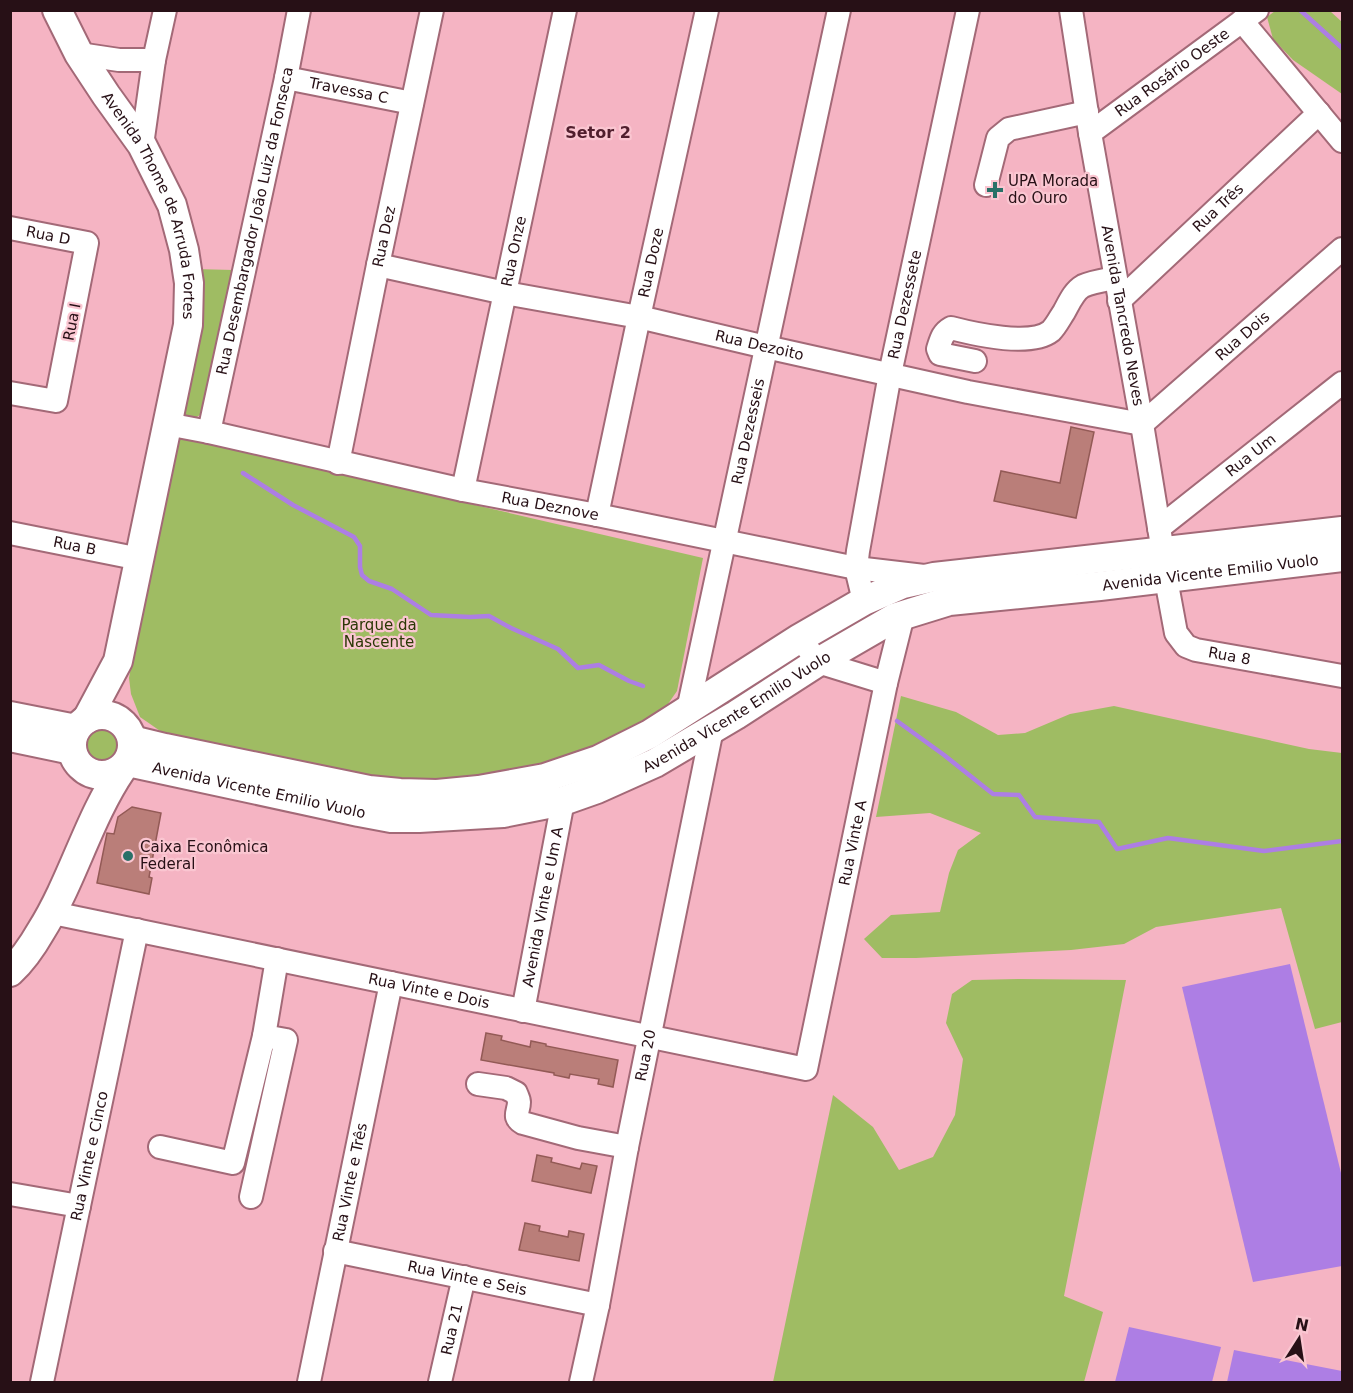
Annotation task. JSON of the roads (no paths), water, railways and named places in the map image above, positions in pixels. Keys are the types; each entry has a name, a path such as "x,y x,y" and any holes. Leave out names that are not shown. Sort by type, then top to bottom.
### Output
{"main road":[{"name":"Avenida Thome de Arruda Fortes","path":"57,10 105,95 142,145 172,205 184,250 189,283 188,325 118,661 78,733"},
{"name":"Avenida Vicente Emilio Vuolo","path":"127,749 165,748 369,790 437,794 479,790 545,778 598,760 650,734 800,638 864,601 903,584 934,577 1163,553 1342,531"},
{"name":"Avenida Vicente Emilio Vuolo","path":"127,749 348,810 391,818 419,819 503,813 563,801 597,789 655,763 818,662 903,615 949,601 1163,553 1342,557"},
{"name":"Avenida Thome de Arruda Fortes","path":"118,661 127,749"},
{"path":"10,972 34,943 52,913 127,749 117,718 97,715 78,733 75,759 87,772 96,775 114,774 127,749"},
{"path":"10,716 78,733"},
{"path":"10,737 78,733"}],"street":[{"path":"142,145 154,60 165,10"},
{"name":"Rua Desembargador João Luiz da Fonseca","path":"209,432 299,10"},
{"name":"Rua Dez","path":"338,463 432,10"},
{"name":"Rua Onze","path":"463,490 565,10"},
{"name":"Rua Doze","path":"597,515 707,10"},
{"name":"Rua Dezesseis","path":"688,710 839,10"},
{"name":"Rua Dezessete","path":"864,601 856,568 858,551 890,374 969,10"},
{"name":"Avenida Tancredo Neves","path":"1071,10 1088,123 1163,553"},
{"path":"1251,15 1319,113 1342,141"},
{"name":"Rua Rosário Oeste","path":"1088,123 1251,15"},
{"path":"80,54 119,60 154,60"},
{"name":"Travessa C","path":"286,78 412,103"},
{"name":"Rua Três","path":"1119,301 1319,113"},
{"path":"986,185 998,138 1009,129 1088,123"},
{"name":"Rua D","path":"10,228 87,243"},
{"name":"Rua I","path":"10,393 56,400 87,243"},
{"name":"Rua Dois","path":"1142,424 1342,249"},
{"name":"Rua Dezoito","path":"378,265 505,293 639,317 968,392 1142,424"},
{"path":"975,361 940,354 938,349 943,334 951,328 1004,338 1030,338 1045,334 1052,330 1074,294 1083,286 1115,278"},
{"path":"968,392 982,335"},
{"name":"Rua Um","path":"1163,553 1342,383"},
{"name":"Rua Deznove","path":"167,424 463,490 856,568 934,577"},
{"name":"Rua B","path":"10,533 140,559"},
{"name":"Rua 8","path":"1163,553 1176,633 1186,646 1196,650 1342,676"},
{"name":"Rua Vinte A","path":"806,1069 886,683 903,615"},
{"path":"800,638 818,662 886,683"},
{"name":"Rua 20","path":"581,1383 712,729"},
{"name":"Avenida Vinte e Um A","path":"523,1011 563,801"},
{"name":"Rua Vinte e Dois","path":"52,913 806,1069"},
{"name":"Rua Vinte e Cinco","path":"42,1383 137,930"},
{"path":"160,1147 233,1163 264,1036 277,959"},
{"name":"Rua Vinte e Três","path":"309,1383 391,983"},
{"path":"251,1197 286,1040 264,1036"},
{"path":"478,1084 506,1088 516,1093 519,1100 517,1115 524,1123 578,1138 627,1147"},
{"path":"10,1194 79,1206"},
{"name":"Rua Vinte e Seis","path":"335,1251 598,1305"},
{"name":"Rua 21","path":"440,1383 464,1277"}],"waterway":[{"path":"1300,10 1342,48"},
{"path":"243,473 293,505 354,537 360,546 362,575 369,581 392,589 431,615 489,616 558,649 578,668 599,665 643,686"},
{"path":"897,721 993,794 1019,795 1035,817 1099,822 1117,849 1168,838 1264,851 1342,841"}],"place":[{"name":"UPA Morada do Ouro","path":"995,190"},
{"name":"Caixa Econômica Federal","path":"128,856"}],"district":[{"name":"Setor 2","path":"598,132"}],"park label":[{"name":"Parque da Nascente","path":"379,634"}]}
